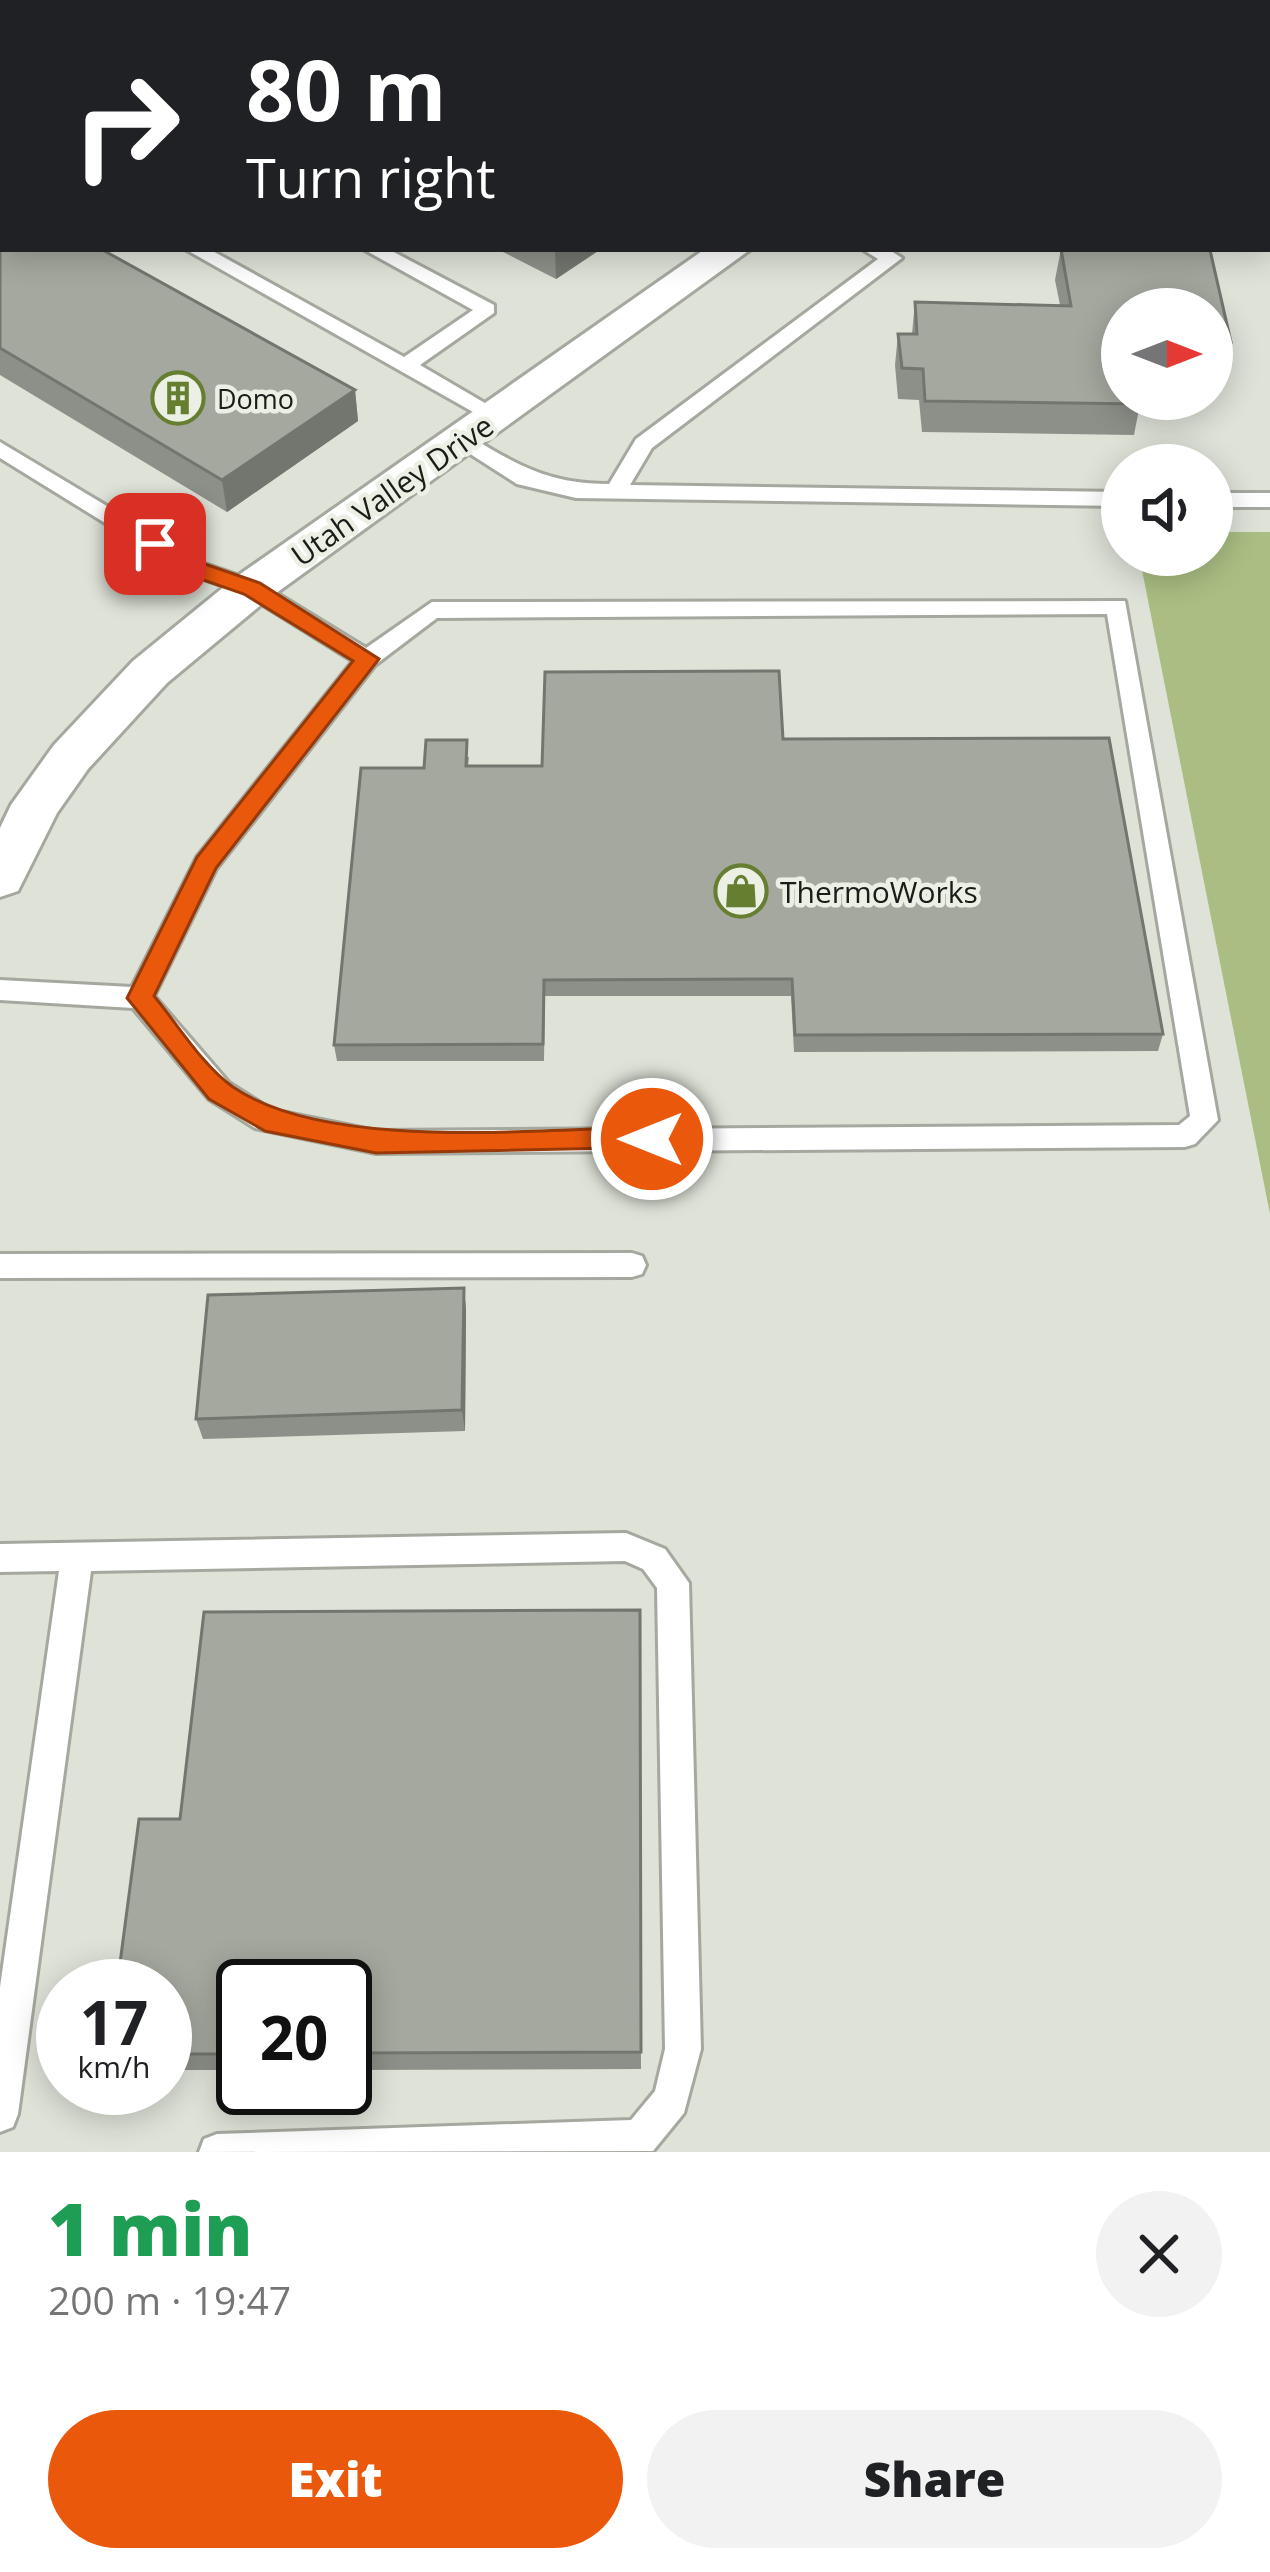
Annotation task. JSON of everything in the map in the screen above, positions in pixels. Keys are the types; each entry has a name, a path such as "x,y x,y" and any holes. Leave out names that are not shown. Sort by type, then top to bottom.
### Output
{"street":[{"name":"Utah Valley Drive","path":"0,878 37,805 71,757 150,672 252,588 727,252"}],"lane":[{"path":"200,252 404,367 479,428 525,479 576,491 1101,499"},
{"path":"379,252 487,309 404,367"},
{"path":"615,492 644,444 889,252"},
{"path":"0,449 194,568 252,588 367,659"},
{"path":"1233,500 1270,500"},
{"path":"0,990 140,998 218,1091 265,1120 376,1142 1185,1136 1204,1120 1118,606 432,610 367,659 206,864 140,998"},
{"path":"0,1266 632,1265"},
{"path":"0,1558 626,1547 654,1558 674,1583 683,2049 671,2100 640,2138 217,2152"},
{"path":"0,2114 77,1557"}],"green space":[{"path":"1233,532 1270,532 1270,1214 1143,576 1233,576"}],"building":[{"name":"Domo","path":"0,252 106,252 355,390 222,480 0,348"},
{"path":"1062,252 1210,252 1219,288 1101,288 1101,403 925,401 923,369 902,368 898,334 917,334 915,302 1071,306"},
{"name":"ThermoWorks","path":"779,671 783,739 1109,738 1163,1034 795,1035 792,979 544,980 543,1044 334,1045 361,768 424,768 426,740 467,740 466,766 542,766 545,672"},
{"path":"464,1288 462,1410 196,1419 208,1295"},
{"path":"640,1610 641,2052 372,2053 372,1959 216,1959 216,2054 192,2054 192,1959 121,1959 139,1819 180,1819 204,1612"}],"place":[{"name":"Domo","path":"178,398"},
{"name":"ThermoWorks","path":"741,891"}],"route":[{"path":"155,544 194,568 252,588 367,659 206,864 140,998 172,1037 218,1091 265,1120 376,1142 652,1139"}]}
